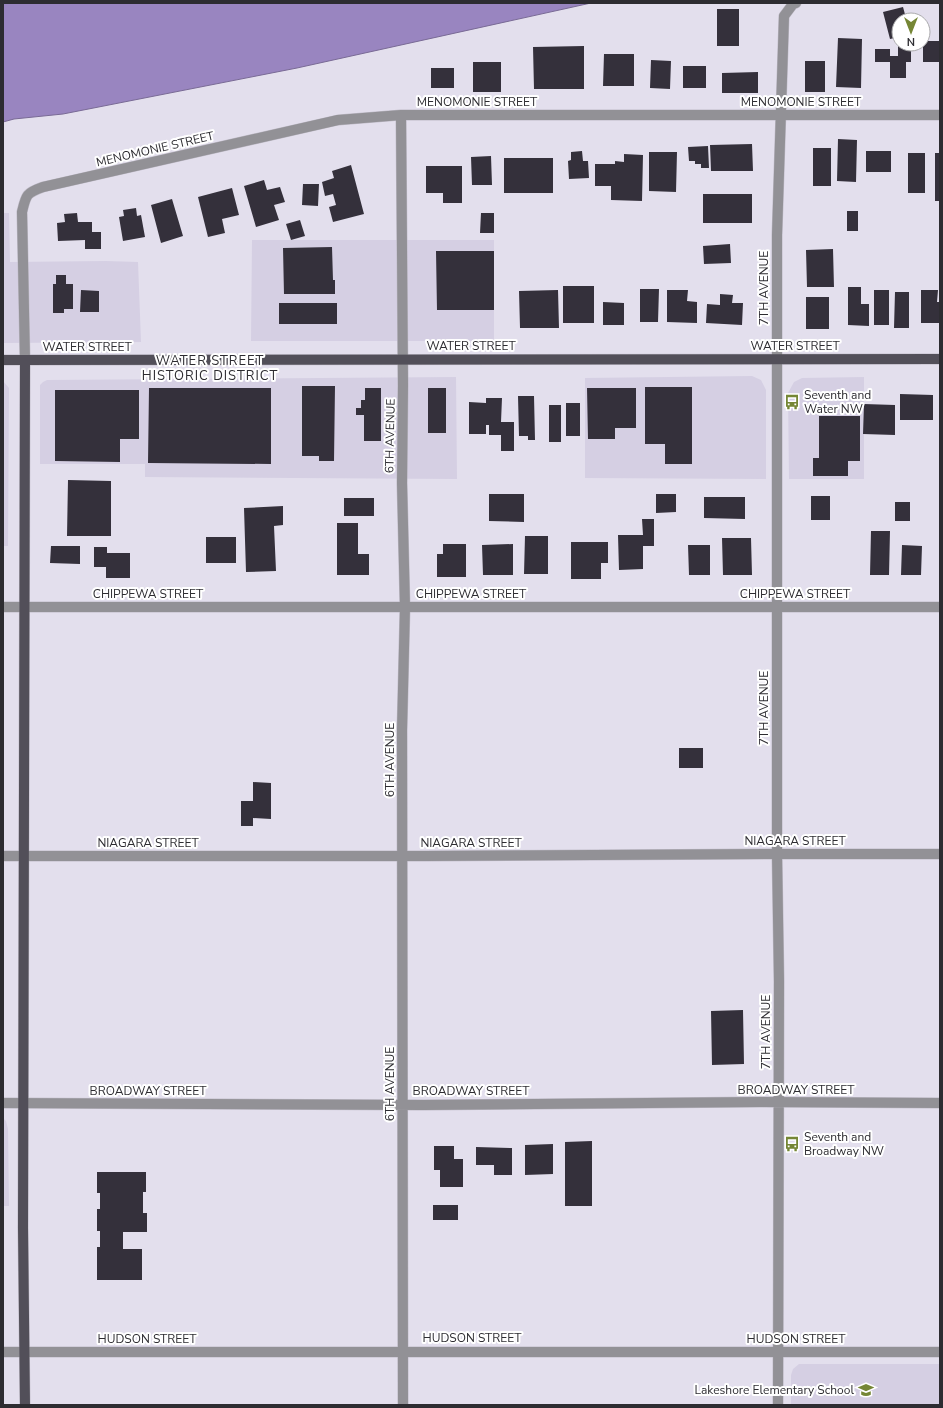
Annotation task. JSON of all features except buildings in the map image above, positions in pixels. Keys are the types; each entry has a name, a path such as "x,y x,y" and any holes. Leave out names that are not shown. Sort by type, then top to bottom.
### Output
{"main road":[{"name":"WATER STREET","path":"3,360 940,359"},
{"path":"25,360 25,1405"}],"street":[{"name":"7TH AVENUE","path":"778,1405 779,981 777,854 777,235 784,16 793,4 796,3"},
{"name":"MENOMONIE STREET","path":"25,360 22,212 25,198 30,192 43,187 330,122 401,115 940,115"},
{"name":"6TH AVENUE","path":"401,115 402,483 405,607 402,730 404,1105 403,1405"},
{"name":"CHIPPEWA STREET","path":"3,607 940,607"},
{"name":"NIAGARA STREET","path":"3,856 940,854"},
{"name":"BROADWAY STREET","path":"3,1103 404,1105 778,1102 940,1103"},
{"name":"HUDSON STREET","path":"3,1352 940,1352"}],"shaded area":[{"path":"3,3 591,3 297,68 63,114 14,119 3,122"},
{"path":"3,213 9,213 10,262 138,262 141,342 3,343"},
{"path":"252,240 494,240 494,341 251,341"},
{"path":"752,376 761,380 766,390 766,479 585,478 585,378"},
{"path":"456,377 457,479 145,477 145,464 40,464 40,385 47,380"},
{"path":"864,377 864,479 789,479 788,393 794,382 802,378"},
{"path":"3,381 9,388 8,546 3,546"},
{"path":"3,1118 6,1121 8,1129 9,1206 3,1206"},
{"name":"Lakeshore Elementary School","path":"799,1364 940,1364 940,1405 791,1405 791,1375 793,1369"}],"place":[{"name":"Seventh and Water NW","path":"792,402"},
{"name":"Seventh and Broadway NW","path":"792,1144"},
{"name":"Lakeshore Elementary School","path":"866,1390"}],"district":[{"name":"WATER STREET HISTORIC DISTRICT","path":"210,368"}]}
